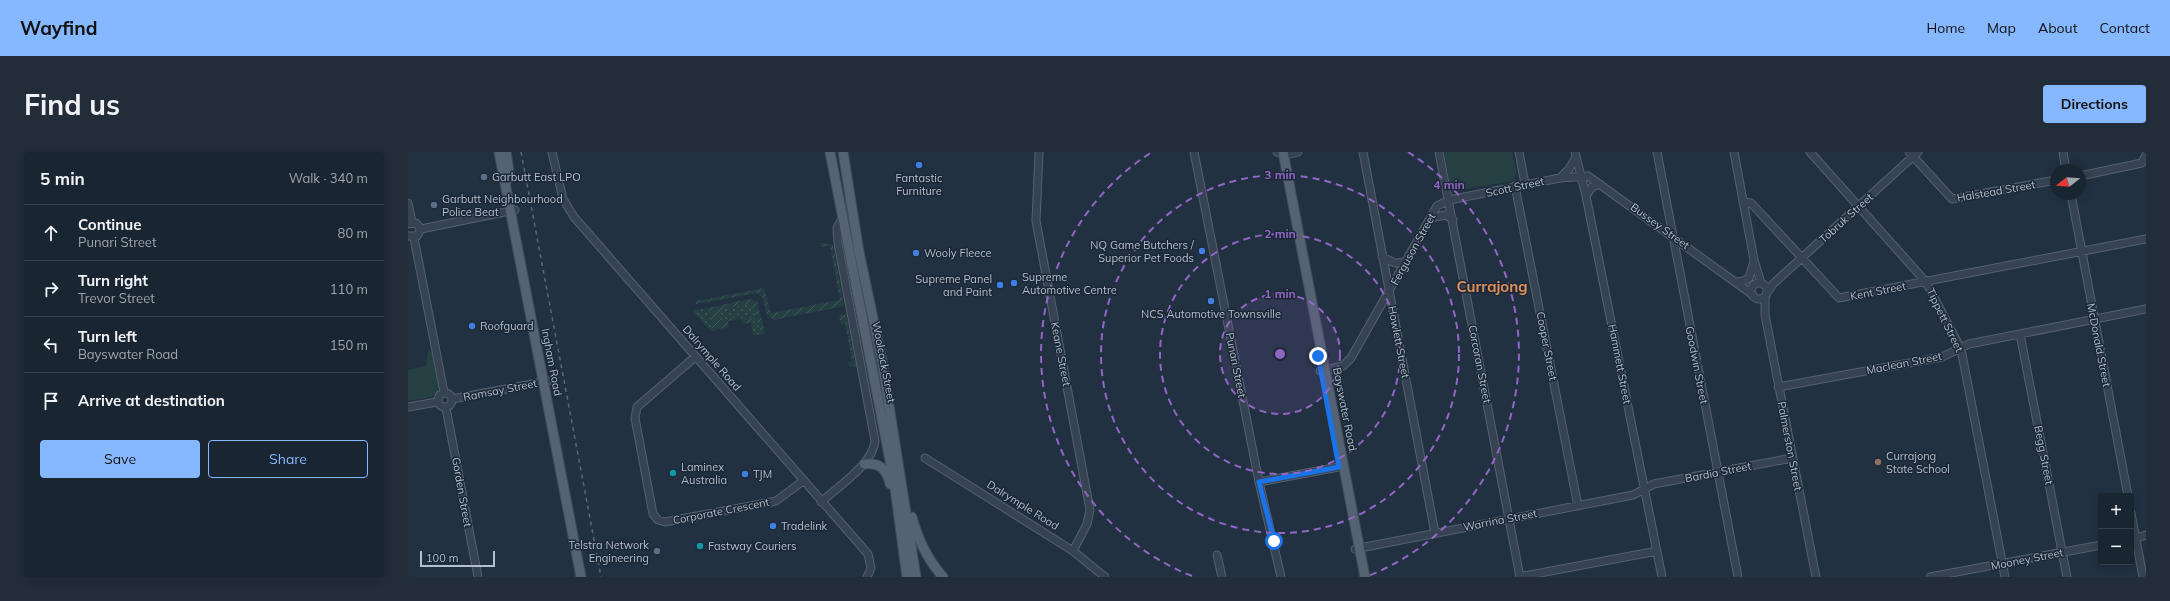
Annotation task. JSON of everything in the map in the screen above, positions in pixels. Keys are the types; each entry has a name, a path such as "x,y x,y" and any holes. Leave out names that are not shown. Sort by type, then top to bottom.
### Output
{"main road":[{"name":"Ingham Road","path":"499,152 513,211 581,577"},
{"name":"Ingham Road","path":"506,152 513,211"},
{"path":"826,152 834,170"},
{"name":"Woolcock Street","path":"830,152 844,217 894,481 907,577"},
{"name":"Woolcock Street","path":"843,152 859,252 882,361 916,577"},
{"name":"Bayswater Road","path":"1280,152 1357,548 1365,577"},
{"name":"Ingham Road","path":"545,381 586,577"},
{"path":"864,464 870,463 880,465 888,476 900,526"},
{"path":"899,469 921,544 927,556 943,577"},
{"name":"Bayswater Road","path":"1357,548 1360,577"}],"street":[{"name":"Dalrymple Road","path":"552,152 563,199 574,217 821,502 868,554 871,568 867,577"},
{"name":"Keane Street","path":"1038,152 1036,221 1090,510 1087,524 1074,551"},
{"name":"Punari Street","path":"1194,152 1259,482 1281,577"},
{"path":"1280,152 1290,154 1298,152"},
{"name":"Howlett Street","path":"1363,152 1435,532"},
{"name":"Corcoran Street","path":"1439,152 1520,577"},
{"path":"1519,152 1526,184"},
{"name":"Goodwin Street","path":"1657,152 1738,577"},
{"name":"Palmerston Street","path":"1734,152 1742,202 1754,260 1757,289 1765,315 1816,577"},
{"name":"Tippett Street","path":"1810,152 1858,208 1926,282 1961,349 2006,577"},
{"path":"2063,152 2065,164"},
{"path":"1560,178 1569,169 1575,154"},
{"name":"Hammett Street","path":"1575,154 1582,175 1662,577"},
{"name":"Tobruk Street","path":"1766,295 1773,284 1858,208 1913,154"},
{"name":"Halstead Street","path":"1913,154 1952,199 2050,181"},
{"path":"2086,175 2142,163 2146,155"},
{"name":"Scott Street","path":"1449,200 1515,186 1582,175"},
{"name":"Bussey Street","path":"1582,175 1588,176 1600,184 1736,282 1757,289"},
{"path":"1586,196 1592,187 1600,184"},
{"name":"Cooper Street","path":"1515,186 1578,506"},
{"name":"Ferguson Street","path":"1323,370 1339,367 1348,362 1437,206 1449,200"},
{"name":"McDonald Street","path":"2072,200 2127,493"},
{"name":"Kent Street","path":"1742,202 1751,203 1839,298 2146,239"},
{"path":"408,203 410,223 419,225 420,229"},
{"path":"420,229 513,211"},
{"path":"1430,218 1446,215 1453,220"},
{"path":"844,217 837,228 837,237 875,437 875,445 880,465"},
{"path":"420,229 419,234 411,237 444,392"},
{"path":"1382,257 1395,263 1406,262"},
{"path":"1736,282 1749,278 1754,260"},
{"path":"1757,289 1773,284"},
{"path":"1767,288 1766,295 1757,289 1767,288"},
{"name":"Palmerston Street","path":"1765,315 1766,295"},
{"name":"Maclean Street","path":"1778,387 1942,357 1969,344 2146,309"},
{"path":"1378,311 1390,310 1393,313"},
{"name":"Begg Street","path":"2020,334 2068,577"},
{"name":"Corporate Crescent","path":"696,357 637,407 635,418 653,514 658,520 665,522 766,504 780,499 804,481"},
{"name":"Ramsay Street","path":"452,399 545,381"},
{"path":"437,402 439,405 446,408 450,406 452,399 449,394 444,392"},
{"path":"437,402 438,397 444,392"},
{"path":"408,407 437,402"},
{"name":"Gorden Street","path":"446,408 478,577"},
{"path":"821,502 864,464 871,455 875,445"},
{"name":"Dalrymple Road","path":"925,458 1074,551 1105,577"},
{"name":"Bardia Street","path":"1644,488 1654,484 1792,458"},
{"path":"1259,482 1341,467"},
{"name":"Warrina Street","path":"1357,548 1633,495 1644,488"},
{"path":"2134,538 2146,536"},
{"path":"2134,542 2143,577"},
{"name":"Mooney Street","path":"1930,577 2098,546"},
{"path":"1520,577 1657,551"},
{"path":"1218,555 1222,577"}],"green space":[{"path":"1444,152 1512,152 1517,175 1512,181 1459,190 1450,184"},
{"path":"822,243 833,245 844,306 774,320 767,316 763,298 757,293 696,304 696,301 764,288 771,313 840,300 830,246 821,247"},
{"path":"749,299 757,301 765,332 760,331 756,316 750,304 721,309 722,320 741,317 751,318 754,322 742,324 741,319 728,321 729,327 713,330 708,308"},
{"path":"751,304 760,329 765,334 753,335 751,322 754,322 751,318 741,317 722,320 720,309"},
{"path":"708,308 713,330 718,330 711,331 693,311"},
{"path":"841,314 846,315 856,366 849,367 848,362 852,361 845,323 841,324 839,317"},
{"path":"434,351 440,388 432,397 408,401 408,370 426,366 428,352"}],"railway":[{"path":"521,152 601,577"}],"place":[{"name":"Fantastic Furniture","path":"919,165"},
{"name":"Garbutt East LPO","path":"484,177"},
{"name":"Garbutt Neighbourhood Police Beat","path":"434,205"},
{"name":"NQ Game Butchers / Superior Pet Foods","path":"1202,251"},
{"name":"Wooly Fleece","path":"916,253"},
{"name":"Supreme Automotive Centre","path":"1014,283"},
{"name":"Supreme Panel and Paint","path":"1000,285"},
{"name":"NCS Automotive Townsville","path":"1211,301"},
{"name":"Roofguard","path":"472,326"},
{"name":"Currajong State School","path":"1878,462"},
{"name":"Laminex Australia","path":"673,473"},
{"name":"TJM","path":"745,474"},
{"name":"Tradelink","path":"773,526"},
{"name":"Fastway Couriers","path":"700,546"},
{"name":"Telstra Network Engineering","path":"657,551"}],"district":[{"name":"Currajong","path":"1492,286"}],"route":[{"path":"1274,541 1259,482 1339,467 1318,356"}]}
